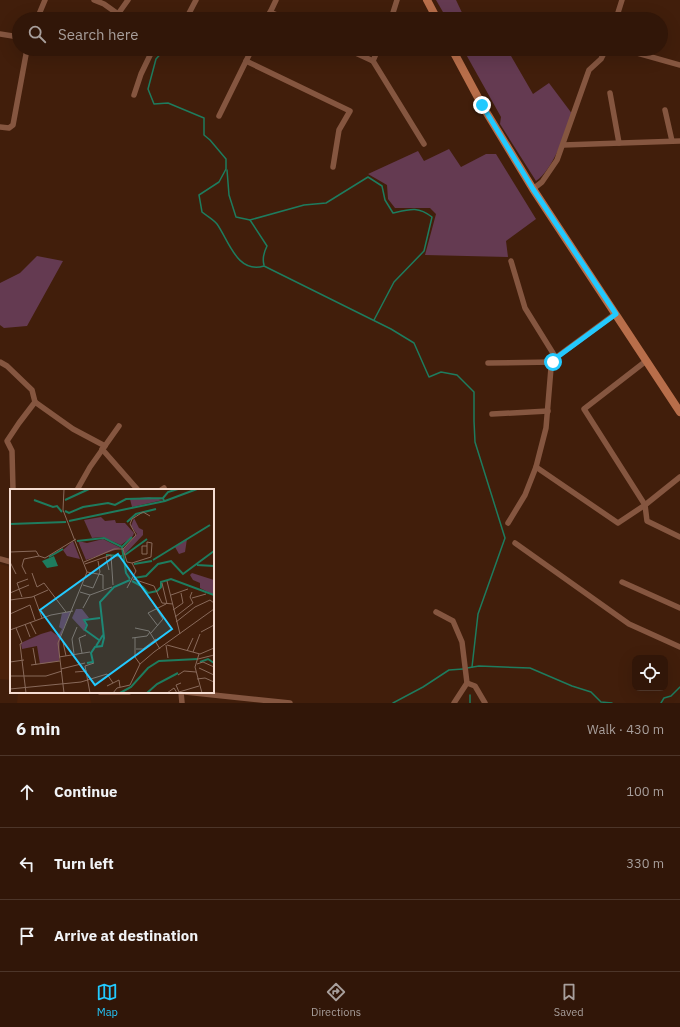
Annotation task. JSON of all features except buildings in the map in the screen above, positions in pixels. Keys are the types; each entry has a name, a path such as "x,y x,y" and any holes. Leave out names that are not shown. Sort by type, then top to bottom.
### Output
{"main road":[{"path":"427,0 433,12"},
{"path":"456,56 482,105 533,189 680,412"}],"street":[{"path":"40,12 45,0"},
{"path":"94,0 104,4 115,12"},
{"path":"119,12 128,0"},
{"path":"190,12 196,0"},
{"path":"270,12 276,0"},
{"path":"393,12 397,0"},
{"path":"618,12 622,0"},
{"path":"0,34 12,36"},
{"path":"0,127 9,128 13,125 26,56"},
{"path":"134,95 141,74 150,56"},
{"path":"219,116 248,56"},
{"path":"362,56 373,61 424,144"},
{"path":"373,61 375,56"},
{"path":"533,189 542,182 557,160 589,70 602,56"},
{"path":"650,56 680,64"},
{"path":"246,61 350,111 339,130 333,167"},
{"path":"610,93 619,143"},
{"path":"666,110 672,141"},
{"path":"563,146 680,141"},
{"path":"511,261 525,308 555,360"},
{"path":"508,522 525,495 536,467 546,428 551,368 555,360 616,314"},
{"path":"488,363 555,360"},
{"path":"646,361 584,408 645,505 647,521 680,536"},
{"path":"0,362 7,366 32,390 35,402 73,429 104,448 137,489"},
{"path":"14,489 12,452 7,441 19,422 35,402"},
{"path":"492,414 548,411"},
{"path":"78,489 90,467 119,426"},
{"path":"536,467 618,523 645,505 680,477"},
{"path":"515,543 629,624 680,647"},
{"path":"0,559 10,562"},
{"path":"622,582 680,608"},
{"path":"436,612 453,621 462,642 467,683 454,703"},
{"path":"467,683 475,686 485,703"},
{"path":"181,693 182,703"},
{"path":"195,693 290,703"}],"shaded area":[{"path":"436,0 456,0 462,12 443,12"},
{"path":"467,56 511,56 533,94 549,83 573,115 553,160 536,181 500,124 501,117"},
{"path":"449,149 461,167 486,154 496,154 536,219 506,241 508,257 425,255 436,214 430,208 395,208 388,199 387,185 368,174 418,151 424,161"},
{"path":"37,256 63,261 27,326 4,328 0,325 0,283 20,273"},
{"path":"0,564 10,567 10,680 0,679"},
{"path":"18,693 89,693 91,703 17,703"}],"waterway":[{"path":"159,56 156,59 148,89 154,104 168,103 204,118 204,135 226,159 226,169 219,182 199,195 202,212 217,224 240,261 255,267 264,266 391,329 414,343 429,377 441,372 457,375 474,392 475,442 505,538 478,614 472,667"},
{"path":"227,170 229,195 236,217 250,220 304,205 326,203 368,177 382,186 385,200 393,213 414,209 422,211 432,217 424,251 394,282 374,320"},
{"path":"250,220 267,246 263,260 264,265"},
{"path":"467,668 479,666 530,668 572,686 591,692 601,702 612,703"},
{"path":"393,703 423,687 449,670 463,669"},
{"path":"661,703 664,698 671,696 680,687"},
{"path":"470,695 470,703"}],"route":[{"path":"482,105 533,189 616,314 554,359 553,362"}]}
